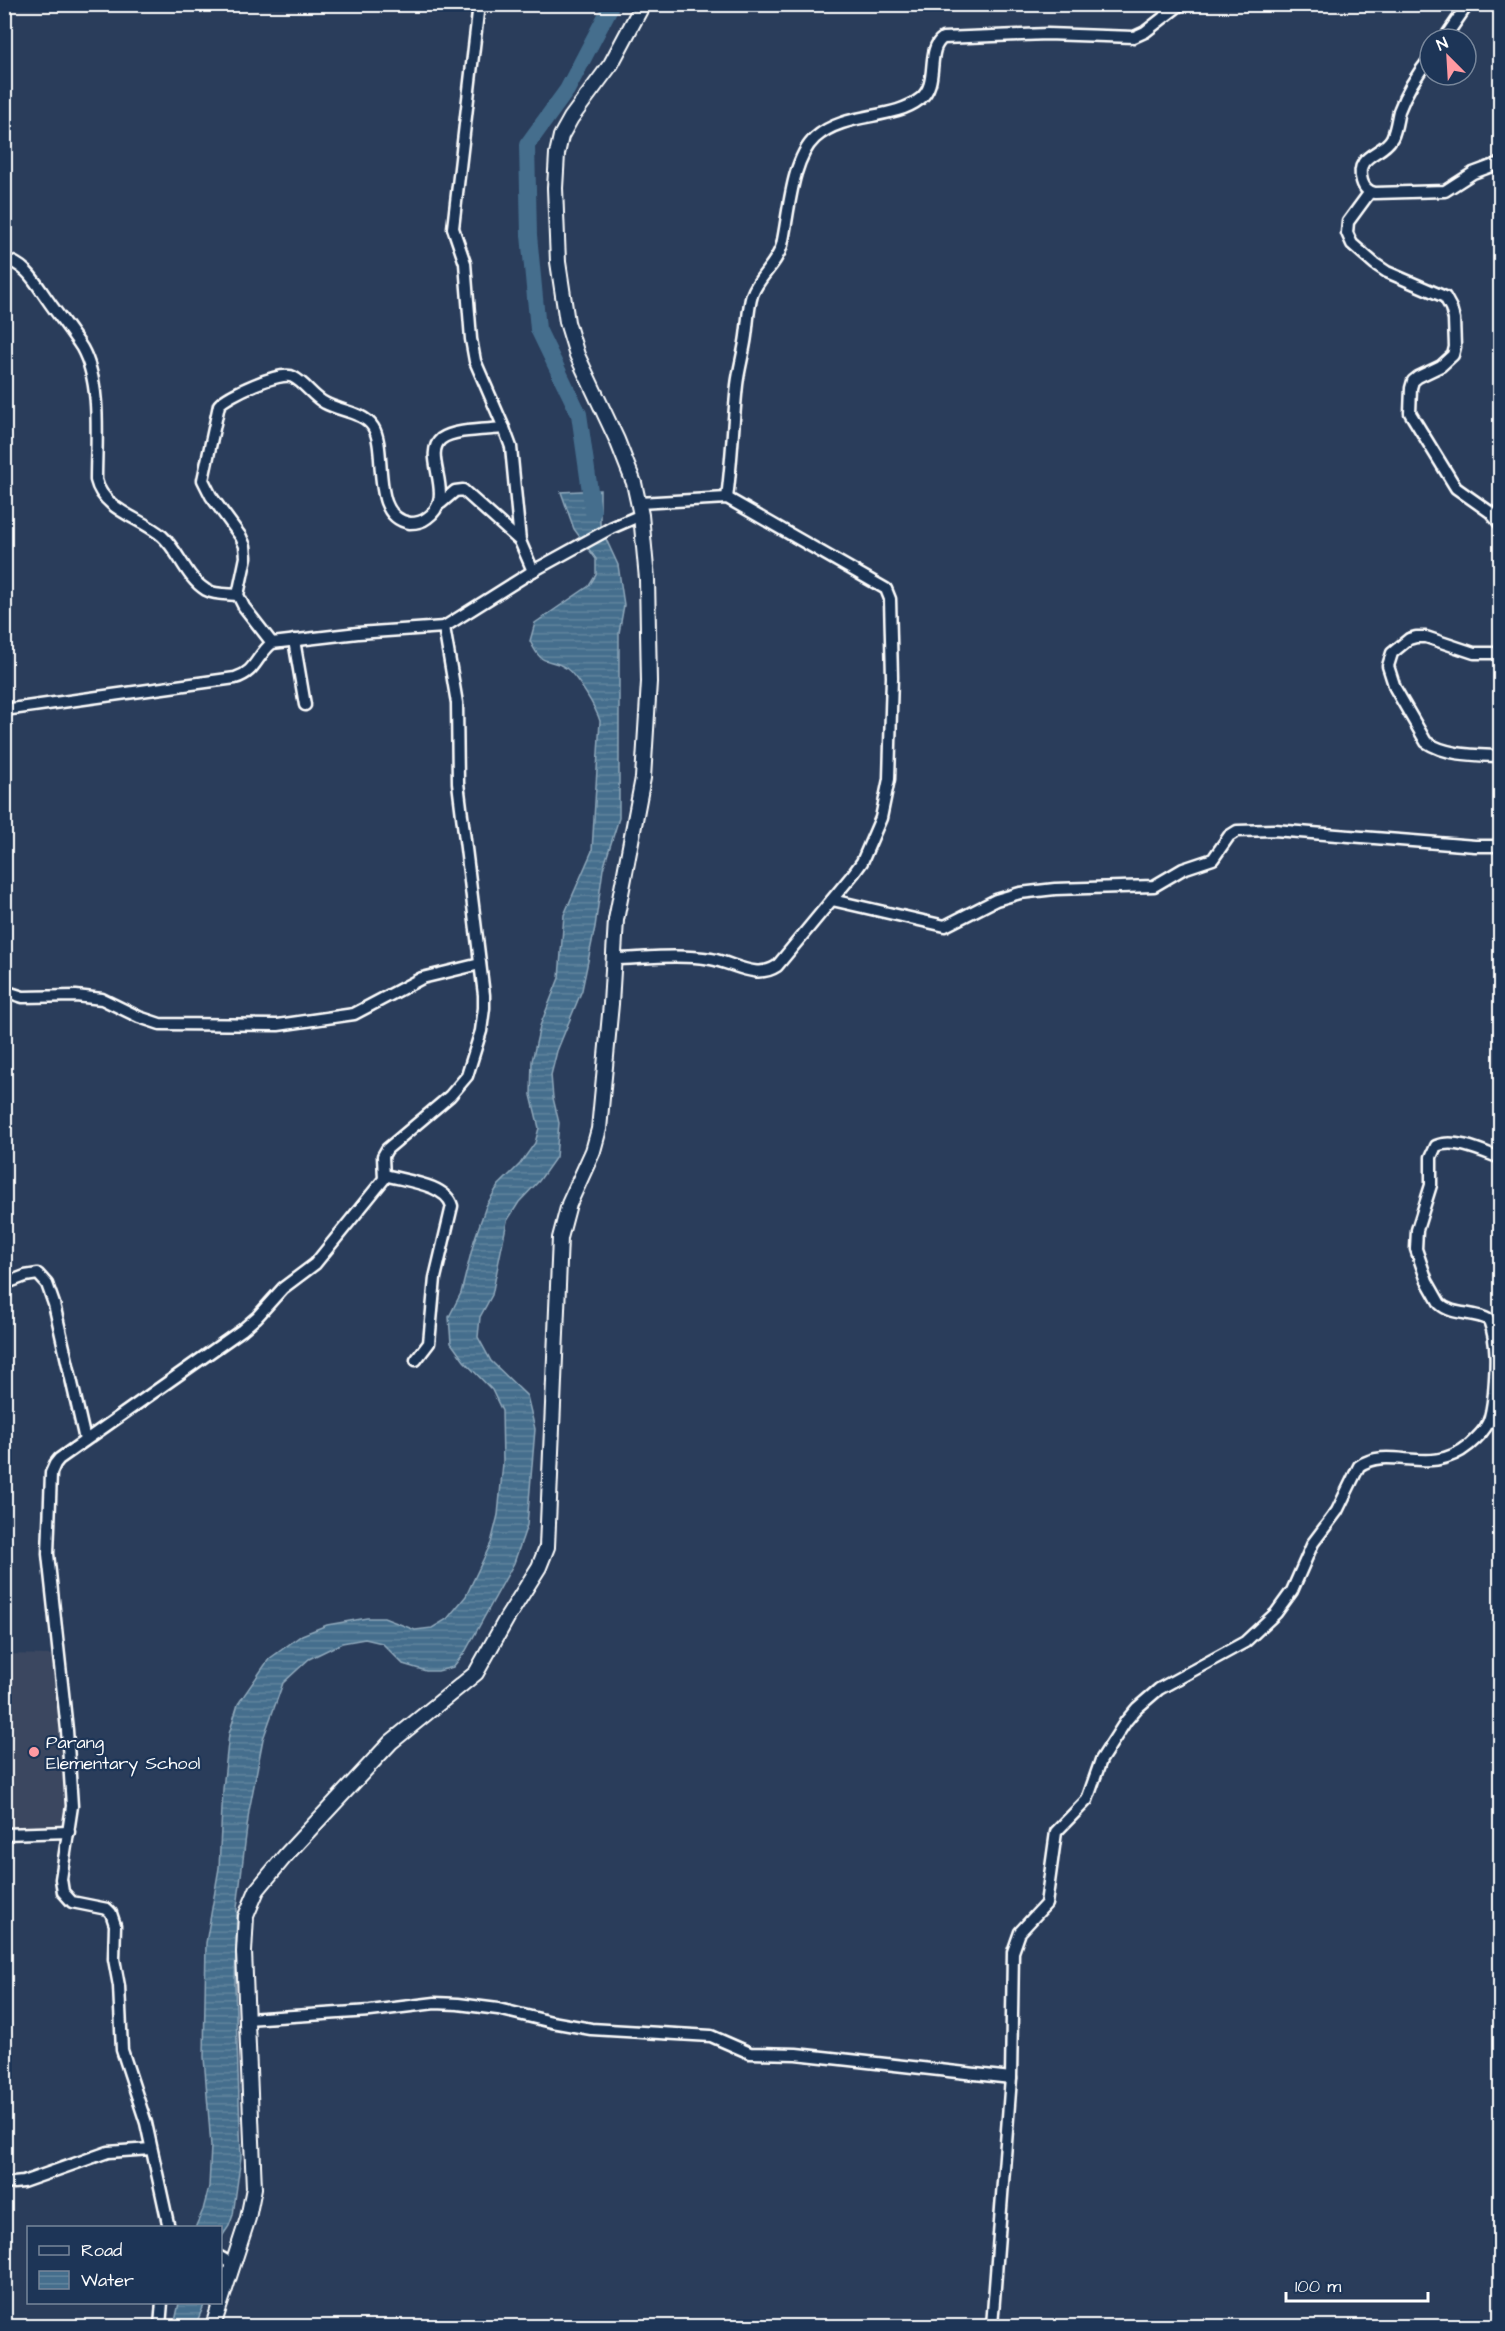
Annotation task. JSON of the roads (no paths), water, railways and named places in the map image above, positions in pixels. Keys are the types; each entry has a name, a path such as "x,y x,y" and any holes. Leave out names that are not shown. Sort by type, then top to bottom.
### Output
{"main road":[{"path":"222,2280 226,2260 248,2218 254,2188 244,1927 249,1906 257,1890 286,1856 391,1742 476,1673 544,1556 549,1522 560,1238 569,1204 593,1151 600,1129 620,893 643,778 650,682 647,579 640,509 634,483 617,440 572,340 562,298 555,188 557,154 561,136 571,118 611,64 643,4"},
{"path":"213,2326 217,2304"}],"street":[{"path":"479,4 453,228 465,263 475,361 511,447 520,541 533,571"},
{"path":"727,498 734,443 737,386 752,296 781,248 801,157 813,140 849,120 897,109 920,99 931,78 937,42 943,38 1047,34 1134,37 1182,4"},
{"path":"1452,27 1468,4"},
{"path":"1418,77 1405,98 1392,138 1370,155 1362,166 1362,184 1370,192 1445,191 1473,173 1500,162"},
{"path":"1370,192 1348,222 1346,228 1348,237 1359,251 1387,272 1445,297 1454,319 1453,355 1441,366 1413,381 1410,413 1456,488 1490,512 1500,525"},
{"path":"4,259 17,263 29,273 82,349 95,394 96,480 101,493 123,511 165,538 204,589 210,592 238,595"},
{"path":"272,643 244,607 238,595 246,557 245,546 211,496 203,480 219,405 229,397 276,377 285,374 293,376 325,404 357,415 372,424 376,432 383,491 387,504 401,520 412,523 423,521 434,514 441,503 455,491 463,490 520,541"},
{"path":"441,503 435,451 438,443 448,435 504,429"},
{"path":"4,710 235,678 246,675 272,643 358,633 444,627 533,571 611,528 640,509 727,498 820,550 886,589 890,594 892,677 889,779 886,797 876,835 862,862 777,966 764,973 706,958 614,959"},
{"path":"169,2226 146,2123 122,2050 114,1959 114,1918 106,1909 72,1902 63,1892 61,1879 72,1806 67,1730 48,1554 52,1468 59,1459 85,1440 217,1349 257,1317 283,1288 315,1264 381,1185 385,1175 383,1156 387,1149 450,1096 467,1076 481,1031 484,1008 460,805 457,703 444,627"},
{"path":"1500,653 1474,653 1426,637 1416,637 1409,639 1392,653 1388,666 1395,688 1426,742 1433,747 1461,753 1500,756"},
{"path":"294,640 305,705"},
{"path":"832,900 945,926 996,900 1020,893 1055,889 1154,886 1183,868 1213,859 1229,836 1244,830 1274,830 1500,846"},
{"path":"4,991 23,997 76,996 102,999 139,1017 160,1024 278,1025 354,1014 422,978 480,963"},
{"path":"992,2326 1011,2078 1013,1952 1016,1938 1046,1904 1056,1832 1087,1800 1101,1760 1137,1708 1159,1689 1245,1642 1276,1613 1292,1591 1314,1542 1337,1510 1359,1466 1377,1459 1431,1461 1448,1458 1462,1450 1487,1428 1492,1413 1496,1342 1489,1320 1445,1309 1440,1304 1419,1263 1416,1238 1431,1185 1431,1157 1436,1146 1452,1143 1500,1158"},
{"path":"385,1175 437,1189 448,1196 452,1206 435,1278 429,1343 416,1360"},
{"path":"4,1284 38,1274 46,1284 54,1304 85,1440"},
{"path":"4,1834 69,1832"},
{"path":"246,2019 370,2011 435,2003 458,2004 487,2007 552,2022 591,2028 711,2036 750,2053 796,2054 1011,2078"},
{"path":"4,2184 23,2182 108,2152 151,2149"},
{"path":"160,2326 162,2304"}],"water":[{"path":"600,490 600,526 618,565 624,605 619,633 619,818 603,869 595,927 582,990 557,1051 551,1075 553,1098 559,1123 556,1157 539,1181 519,1202 507,1221 492,1295 480,1317 478,1337 491,1361 527,1396 535,1429 527,1525 514,1563 465,1652 453,1667 426,1671 403,1664 382,1643 365,1639 342,1643 309,1659 283,1683 263,1739 249,1811 237,1908 235,1984 241,2157 233,2215 222,2236 222,2226 196,2226 209,2187 211,2146 204,2057 206,1943 219,1868 223,1789 229,1734 238,1704 269,1659 302,1635 327,1625 367,1618 384,1618 415,1630 432,1628 447,1619 466,1596 491,1543 498,1515 503,1463 502,1411 492,1390 464,1361 451,1343 449,1317 461,1293 474,1241 486,1206 498,1186 520,1164 535,1143 539,1128 531,1095 532,1061 540,1026 559,978 564,915 592,851 600,721 586,693 570,672 559,664 542,659 530,641 535,623 589,586 596,575 596,559 574,529 561,492"},
{"path":"179,2304 205,2304 195,2326 174,2326"}],"waterway":[{"path":"593,512 579,414 538,329 529,235 527,145 567,90 612,4"}],"place":[{"name":"Parang Elementary School","path":"34,1752"}]}
